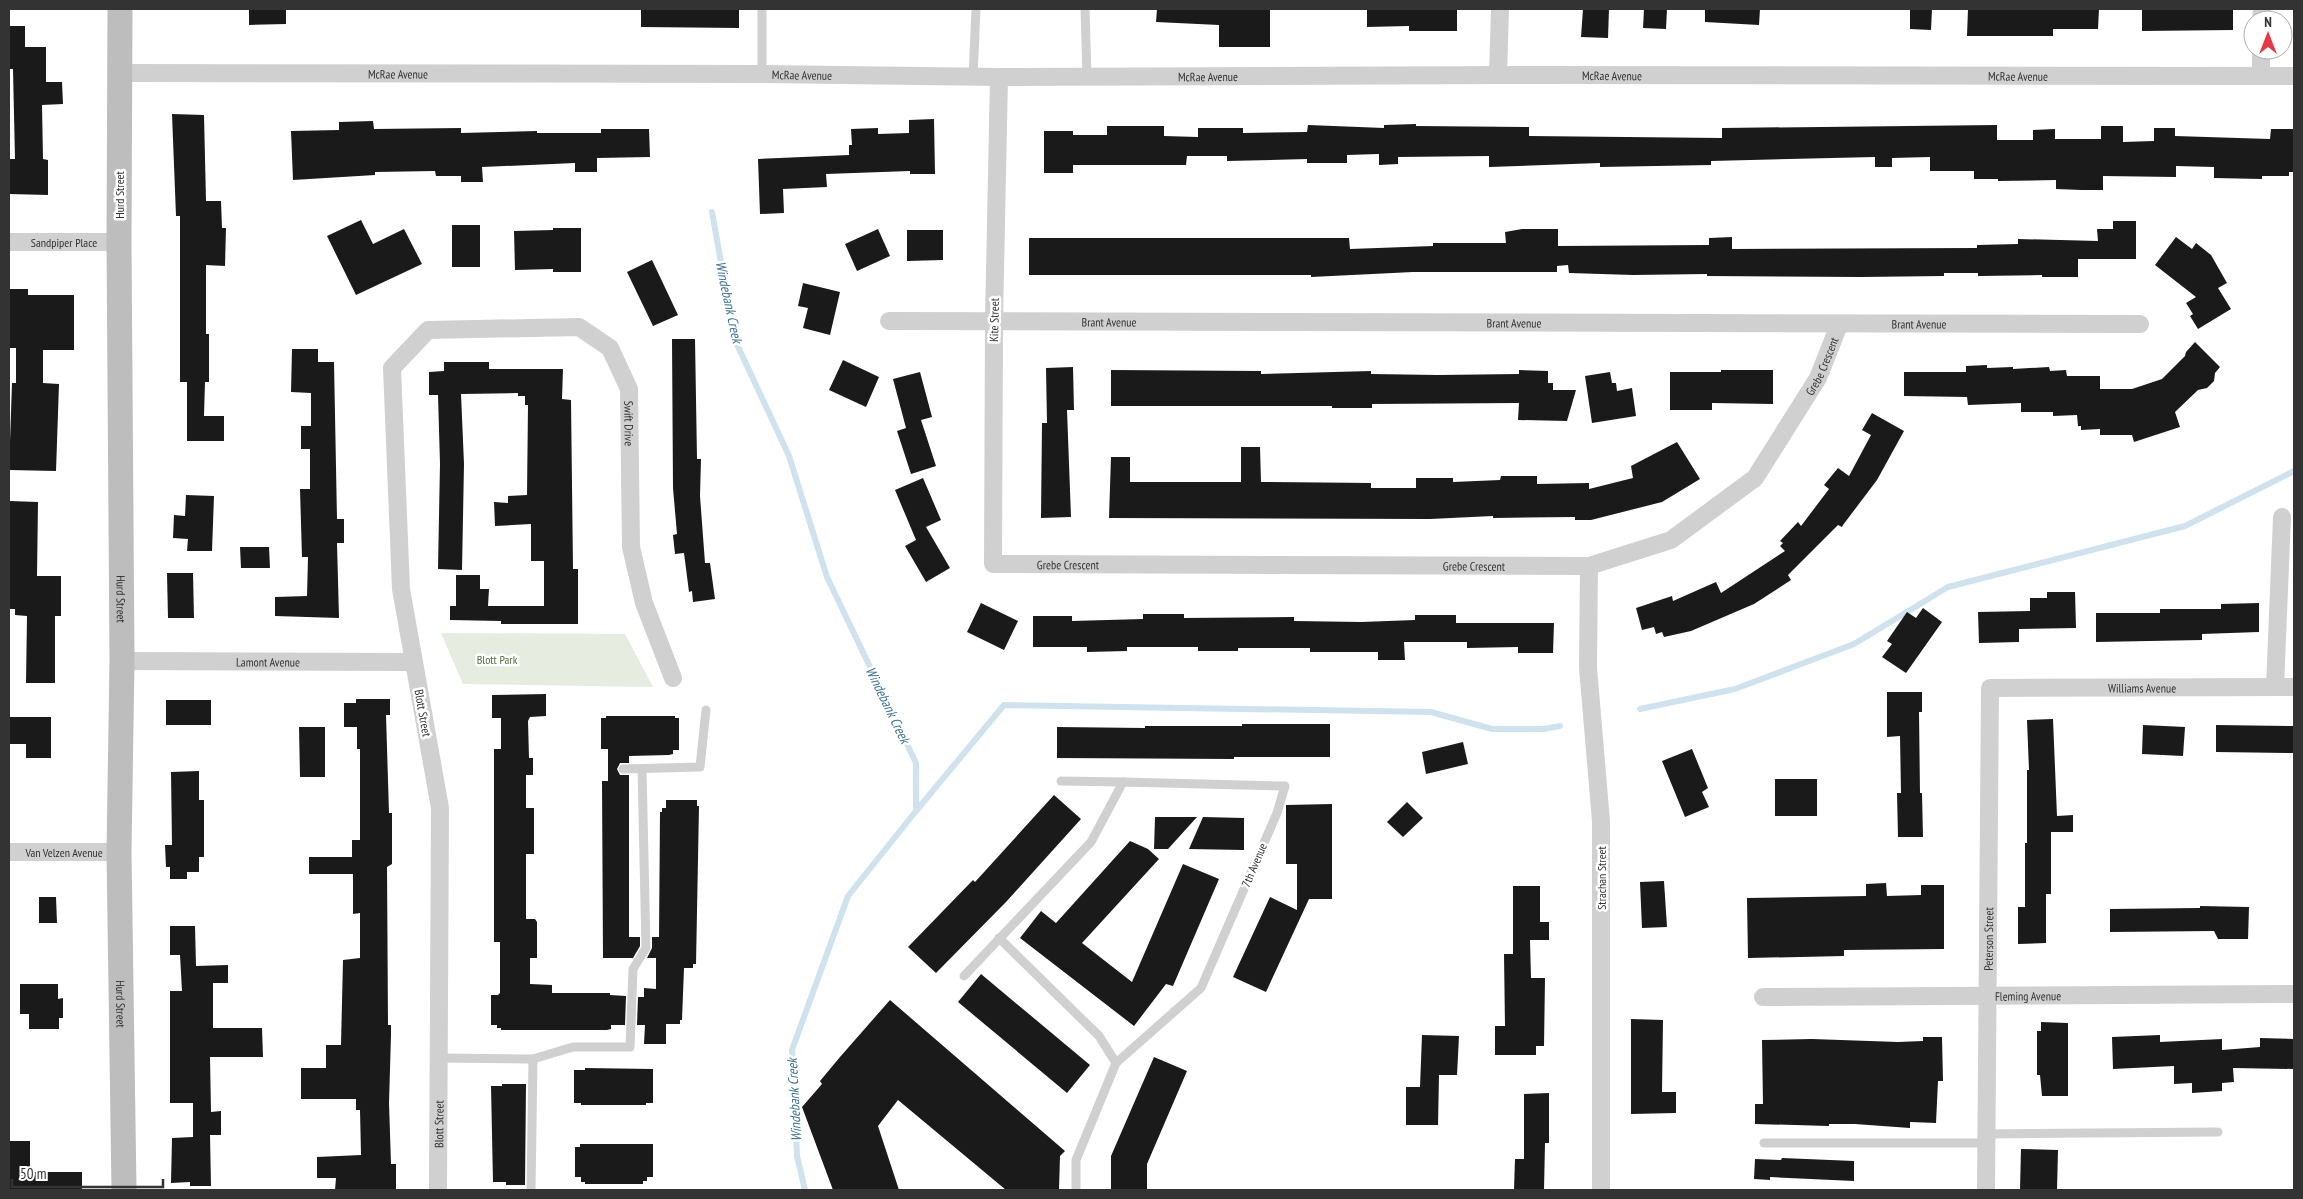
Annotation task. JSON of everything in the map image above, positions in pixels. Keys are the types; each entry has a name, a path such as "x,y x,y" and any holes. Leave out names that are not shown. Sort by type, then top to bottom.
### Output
{"street":[{"name":"Hurd Street","path":"120,9 118,242 122,661 119,852 124,1190"},
{"path":"1498,75 1500,9"},
{"path":"2261,60 2261,76"},
{"name":"McRae Avenue","path":"120,73 762,74 973,77 1498,75 2294,76"},
{"name":"Kite Street","path":"993,564 994,320 999,77"},
{"name":"Sandpiper Place","path":"9,242 118,242"},
{"name":"Brant Avenue","path":"889,321 1839,325 2140,324"},
{"name":"Grebe Crescent","path":"993,564 1589,566 1671,540 1754,478 1818,378 1839,325"},
{"name":"Swift Drive","path":"392,368 428,330 580,327 610,348 629,389 631,547 644,603 673,678"},
{"name":"Blott Street","path":"392,368 402,588 440,808 438,1190"},
{"path":"2275,687 2282,517"},
{"name":"Strachan Street","path":"1589,566 1588,668 1601,821 1600,1190"},
{"name":"Lamont Avenue","path":"122,661 414,662"},
{"name":"Williams Avenue","path":"1990,688 2294,687"},
{"name":"Peterson Street","path":"1986,1190 1990,688"},
{"name":"Van Velzen Avenue","path":"9,852 119,852"},
{"name":"Fleming Avenue","path":"1762,997 2294,994"}],"lane":[{"path":"762,9 762,74"},
{"path":"973,77 976,9"},
{"path":"1085,9 1087,77"},
{"path":"624,769 700,768 706,710"},
{"path":"439,1058 533,1059 573,1047 630,1047 632,969 646,948 642,769"},
{"name":"7th Avenue","path":"1060,781 1285,786 1277,813 1201,988 1116,1063 1076,1160 1076,1190"},
{"path":"964,976 1091,842 1123,782"},
{"path":"999,938 1100,1036 1116,1063"},
{"path":"531,1190 533,1059"},
{"path":"1764,1143 2218,1132"}],"green space":[{"name":"Blott Park","path":"441,633 625,634 653,687 463,684"}],"building":[{"path":"249,9 286,9 286,24 249,25"},
{"path":"641,9 739,9 739,28 641,27"},
{"path":"1157,9 1270,9 1270,47 1219,47 1219,25 1156,22"},
{"path":"1367,9 1457,9 1457,31 1409,31 1409,26 1367,27"},
{"path":"1583,9 1609,9 1608,38 1581,37"},
{"path":"1644,9 1667,9 1666,29 1643,28"},
{"path":"1705,9 1760,9 1759,25 1705,22"},
{"path":"1910,9 1932,9 1931,30 1910,29"},
{"path":"1968,9 2099,9 2098,29 2053,29 2053,36 1967,36"},
{"path":"2142,9 2233,9 2233,30 2142,31"},
{"path":"9,26 25,26 25,47 46,47 46,82 62,82 63,104 42,105 43,159 48,160 48,195 9,194 9,159 15,159 13,69 9,69"},
{"path":"172,114 204,115 206,201 221,201 222,228 226,228 225,266 206,265 206,334 209,334 209,382 205,382 204,416 224,416 224,441 187,441 187,382 180,382 180,216 176,216"},
{"path":"934,119 935,174 910,174 910,171 826,174 827,187 783,189 784,213 760,214 758,159 849,155 849,145 852,145 851,129 878,128 878,134 909,133 909,120"},
{"path":"373,121 374,129 461,128 461,133 537,131 537,133 601,133 601,129 649,129 650,157 597,158 597,172 575,172 575,163 482,167 483,182 461,182 461,176 436,176 435,171 375,172 375,175 293,180 291,131 339,130 339,122"},
{"path":"1416,124 1416,126 1529,127 1529,136 1722,138 1722,128 1997,125 1997,140 2033,140 2033,130 2055,129 2055,139 2101,139 2101,126 2123,126 2123,142 2154,141 2154,128 2175,128 2175,136 2270,139 2271,129 2293,129 2294,166 2293,172 2289,172 2289,176 2262,176 2262,179 2214,178 2214,167 2176,166 2176,177 2103,176 2103,190 2056,189 2056,180 1998,181 1998,179 1974,179 1974,171 1930,171 1930,157 1892,158 1892,167 1875,167 1875,157 1711,161 1711,165 1600,167 1600,163 1489,167 1489,156 1398,157 1398,164 1379,165 1379,154 1347,155 1347,163 1307,163 1307,159 1227,161 1227,156 1187,156 1186,165 1073,165 1073,173 1044,173 1044,131 1073,131 1073,135 1107,135 1107,126 1164,126 1164,136 1198,137 1198,128 1243,128 1243,133 1307,132 1308,125 1384,128 1384,125"},
{"path":"361,220 373,244 404,229 422,264 356,295 327,236"},
{"path":"2113,221 2136,221 2136,259 2078,259 2078,277 2042,277 2042,275 1978,276 1978,273 1944,273 1944,276 1861,277 1707,276 1707,274 1633,275 1569,273 1568,265 1557,266 1557,272 1413,272 1311,277 1311,275 1029,275 1029,238 1349,238 1350,249 1433,246 1433,243 1506,243 1505,232 1522,229 1558,229 1558,246 1709,245 1709,238 1732,237 1732,249 1977,248 1977,245 2018,244 2018,239 2098,241 2097,229 2113,229"},
{"path":"452,225 480,225 480,267 452,267"},
{"path":"553,228 581,228 581,272 553,272 553,269 515,270 514,231 553,230"},
{"path":"878,229 890,256 857,271 845,244"},
{"path":"907,230 943,230 943,260 907,261"},
{"path":"2176,237 2192,249 2196,243 2211,255 2227,283 2218,288 2231,309 2198,329 2190,316 2193,314 2186,303 2196,297 2155,265"},
{"path":"652,260 678,315 653,326 627,272"},
{"path":"803,283 840,292 830,335 803,328 808,308 798,306"},
{"path":"9,289 28,289 28,295 74,295 74,350 43,350 43,383 59,384 56,471 9,470 12,383 16,383 16,348 9,348"},
{"path":"672,339 695,339 697,459 701,459 700,496 705,563 710,563 715,599 693,602 692,591 689,592 684,553 675,554 673,535 677,534 673,488"},
{"path":"2195,342 2220,367 2215,373 2214,381 2207,388 2198,390 2175,412 2180,427 2134,442 2132,435 2100,435 2100,429 2081,430 2081,426 2078,426 2077,415 2053,416 2053,412 2021,412 2021,403 1968,405 1967,397 1904,396 1904,372 1966,372 1966,366 1987,365 1987,368 2013,367 2013,369 2049,367 2050,371 2066,370 2067,376 2100,376 2100,389 2132,389 2162,379 2185,356 2186,352"},
{"path":"292,349 318,349 318,362 334,362 337,519 344,519 344,543 337,543 339,618 275,616 275,597 307,596 308,557 302,557 300,489 310,489 310,449 301,449 301,426 311,426 311,393 291,392"},
{"path":"843,360 879,377 866,407 829,390"},
{"path":"444,362 489,362 489,369 563,369 562,399 571,400 573,569 578,569 578,624 501,624 501,621 450,620 450,606 456,606 456,575 480,575 480,589 489,589 488,606 544,606 544,561 531,561 531,524 495,526 494,502 508,503 508,496 527,495 528,405 525,405 525,396 518,396 518,393 461,394 464,464 462,570 438,569 440,464 438,395 429,395 429,372 444,371"},
{"path":"1073,367 1074,410 1067,410 1071,517 1041,518 1042,423 1047,423 1046,368"},
{"path":"1111,370 1261,371 1261,374 1371,371 1371,374 1438,375 1519,374 1519,370 1548,371 1548,383 1553,383 1553,390 1576,390 1567,421 1518,420 1519,403 1372,404 1372,408 1332,408 1332,406 1111,406"},
{"path":"1721,370 1773,370 1773,404 1712,403 1712,410 1670,410 1670,372 1721,372"},
{"path":"920,372 932,417 921,420 936,466 911,474 897,431 906,428 893,379"},
{"path":"1610,372 1612,383 1616,383 1617,391 1632,388 1636,416 1592,423 1585,376"},
{"path":"1872,413 1904,431 1877,480 1842,527 1838,525 1788,575 1791,580 1754,604 1691,631 1664,637 1662,632 1656,634 1654,627 1642,630 1636,608 1672,596 1673,601 1716,582 1721,593 1785,551 1780,546 1783,543 1780,541 1798,522 1801,526 1829,489 1824,485 1838,468 1849,476 1871,435 1862,430"},
{"path":"1677,442 1700,479 1662,502 1591,520 1575,520 1575,517 1493,518 1493,516 1430,519 1109,518 1111,457 1130,457 1130,482 1241,482 1241,447 1260,447 1261,482 1371,483 1371,488 1416,488 1416,478 1453,478 1453,482 1500,480 1501,476 1537,476 1537,484 1589,483 1589,489 1633,478 1631,466"},
{"path":"923,478 941,520 926,527 950,568 926,582 905,546 916,540 895,490"},
{"path":"186,495 214,496 212,551 187,551 188,539 173,538 174,515 185,516"},
{"path":"9,501 38,502 37,576 61,576 61,616 55,616 55,683 26,683 27,616 15,615 15,609 9,609"},
{"path":"240,547 269,547 270,568 241,568"},
{"path":"167,573 193,573 194,618 168,618"},
{"path":"2047,592 2075,592 2076,628 2019,629 2019,642 1979,643 1978,612 2030,611 2030,598 2047,598"},
{"path":"981,603 1018,621 1004,650 967,632"},
{"path":"2259,603 2259,632 2202,634 2202,640 2096,642 2096,613 2160,613 2160,609 2221,609 2221,604"},
{"path":"1923,608 1942,622 1906,673 1882,657 1892,644 1887,641 1907,612 1916,618"},
{"path":"1143,614 1184,614 1184,618 1294,617 1294,621 1361,622 1415,620 1415,615 1456,615 1456,623 1554,623 1553,653 1518,653 1518,647 1467,648 1467,642 1404,642 1405,660 1378,660 1378,652 1310,652 1310,648 1238,648 1238,651 1198,651 1198,647 1127,647 1127,651 1087,652 1087,647 1033,647 1033,616 1072,616 1072,621 1143,619"},
{"path":"1887,692 1922,692 1922,712 1919,712 1920,793 1922,793 1923,837 1898,837 1897,793 1901,793 1900,736 1887,737"},
{"path":"546,694 546,716 530,717 528,721 529,758 533,758 533,775 526,775 526,808 534,808 534,854 526,854 526,919 535,919 537,922 537,958 530,958 530,984 552,985 552,993 610,993 610,995 626,996 625,1025 611,1025 611,1029 607,1030 501,1030 501,1028 497,1028 497,1025 491,1025 491,995 498,995 500,993 500,942 494,942 494,749 501,749 501,718 492,718 492,695"},
{"path":"356,699 390,699 390,715 386,715 389,813 392,813 392,864 387,867 388,1025 391,1025 389,1103 391,1164 396,1164 396,1190 335,1190 336,1178 317,1178 317,1157 361,1155 360,1110 356,1110 356,1099 301,1099 301,1068 326,1068 326,1045 341,1045 343,960 360,958 360,913 353,914 353,874 309,874 309,857 352,857 352,840 360,840 360,749 357,749 357,727 344,727 344,703 356,703"},
{"path":"166,700 211,700 211,725 166,725"},
{"path":"606,716 675,716 675,718 679,718 679,750 673,750 673,754 669,755 629,756 629,763 620,763 617,769 620,775 629,775 629,937 640,937 640,946 633,958 603,958 602,781 608,781 608,749 601,749 601,718 606,718"},
{"path":"9,717 51,717 51,758 26,758 26,744 9,744"},
{"path":"2053,719 2057,816 2073,815 2073,832 2051,832 2051,894 2046,894 2046,943 2018,944 2018,907 2025,907 2027,770 2029,770 2027,720"},
{"path":"1242,724 1330,724 1330,757 1234,757 1234,759 1057,758 1057,727 1145,728 1145,726 1242,726"},
{"path":"2143,725 2185,727 2183,756 2142,754"},
{"path":"2216,725 2294,726 2294,753 2216,752"},
{"path":"299,727 325,727 325,777 300,777"},
{"path":"1463,742 1468,764 1426,774 1422,752"},
{"path":"1692,749 1708,788 1702,792 1709,807 1685,817 1662,761"},
{"path":"199,771 199,800 204,800 204,857 199,857 199,872 187,872 187,879 170,879 170,867 166,867 165,845 172,845 171,772"},
{"path":"1775,779 1817,779 1817,816 1775,816"},
{"path":"1054,795 1081,819 1006,902 936,973 908,947 973,880 975,882"},
{"path":"666,800 697,800 697,806 699,806 696,964 693,964 693,968 684,968 682,1020 680,1020 680,1024 666,1024 666,1044 644,1044 645,1025 637,1025 638,997 644,997 644,988 656,989 656,958 647,958 652,948 652,937 659,937 660,812 662,812 662,808 666,808"},
{"path":"1407,802 1423,818 1403,837 1387,822"},
{"path":"1332,804 1332,899 1309,899 1266,992 1233,977 1270,897 1297,910 1297,864 1286,864 1286,805"},
{"path":"1155,817 1197,817 1168,849 1154,849"},
{"path":"1203,817 1244,818 1244,850 1189,849"},
{"path":"1130,841 1148,849 1159,859 1082,943 1132,982 1183,864 1219,879 1173,986 1166,984 1134,1026 1020,938 1041,911 1056,923"},
{"path":"1664,881 1667,927 1642,928 1640,882"},
{"path":"1886,883 1887,896 1921,895 1921,885 1944,885 1944,949 1844,950 1844,956 1748,958 1747,898 1866,896 1866,884"},
{"path":"1513,886 1540,886 1540,922 1549,922 1549,940 1530,940 1531,978 1545,978 1544,1046 1536,1046 1536,1055 1495,1055 1495,1026 1505,1026 1504,954 1513,954"},
{"path":"39,897 56,897 57,923 39,923"},
{"path":"2200,906 2249,907 2248,939 2218,939 2214,931 2110,932 2110,909 2200,908"},
{"path":"170,926 195,926 196,966 228,965 228,983 213,983 213,1028 262,1028 263,1057 210,1057 211,1112 221,1111 221,1135 210,1135 211,1186 190,1186 190,1182 171,1183 172,1138 193,1137 193,1103 170,1103 170,991 182,991 180,955 170,955"},
{"path":"981,974 1090,1065 1067,1093 958,1002"},
{"path":"20,984 58,984 58,999 63,998 63,1018 59,1018 59,1029 29,1029 29,1014 20,1014"},
{"path":"890,1000 1065,1151 1060,1156 1059,1190 1006,1190 898,1100 878,1126 899,1190 833,1190 802,1107 822,1084 820,1081"},
{"path":"1631,1019 1663,1020 1662,1092 1676,1092 1676,1113 1631,1114"},
{"path":"2041,1022 2068,1023 2068,1096 2042,1096 2040,1075 2037,1075 2037,1031 2041,1031"},
{"path":"1422,1035 1459,1036 1457,1075 1439,1075 1438,1125 1406,1125 1406,1087 1420,1087"},
{"path":"2160,1035 2160,1042 2222,1039 2222,1050 2260,1047 2260,1038 2294,1039 2294,1069 2233,1068 2234,1082 2222,1083 2222,1091 2192,1093 2192,1083 2174,1084 2174,1066 2113,1069 2112,1037"},
{"path":"1923,1037 1942,1037 1943,1081 1938,1081 1936,1123 1910,1122 1910,1128 1855,1124 1829,1124 1829,1126 1755,1124 1755,1104 1763,1104 1762,1040 1812,1039 1898,1042 1923,1041"},
{"path":"1154,1057 1187,1071 1147,1164 1147,1190 1111,1190 1111,1156"},
{"path":"585,1068 653,1069 653,1103 646,1103 646,1105 581,1105 581,1103 574,1103 574,1070 585,1070"},
{"path":"502,1084 526,1084 525,1185 506,1185 506,1182 493,1182 491,1086 502,1086"},
{"path":"1549,1093 1549,1143 1545,1143 1544,1190 1514,1190 1515,1159 1524,1159 1524,1094"},
{"path":"9,1141 30,1141 30,1172 82,1172 82,1190 9,1190"},
{"path":"580,1144 653,1144 653,1177 647,1177 647,1181 643,1181 643,1184 585,1184 585,1182 581,1182 581,1177 575,1177 575,1147 580,1147"},
{"path":"2021,1149 2058,1150 2057,1190 2020,1190"},
{"path":"1782,1158 1854,1161 1854,1181 1770,1177 1770,1180 1754,1179 1755,1159 1781,1160"}],"waterway":[{"name":"Windebank Creek","path":"712,212 735,340 789,456 827,577 916,763 916,811 848,896 792,1050 797,1156 805,1190"},
{"path":"1640,709 1735,689 1854,644 1948,587 2185,526 2294,471"},
{"path":"916,811 1004,705 1431,712 1492,729 1544,729 1560,726"}]}
